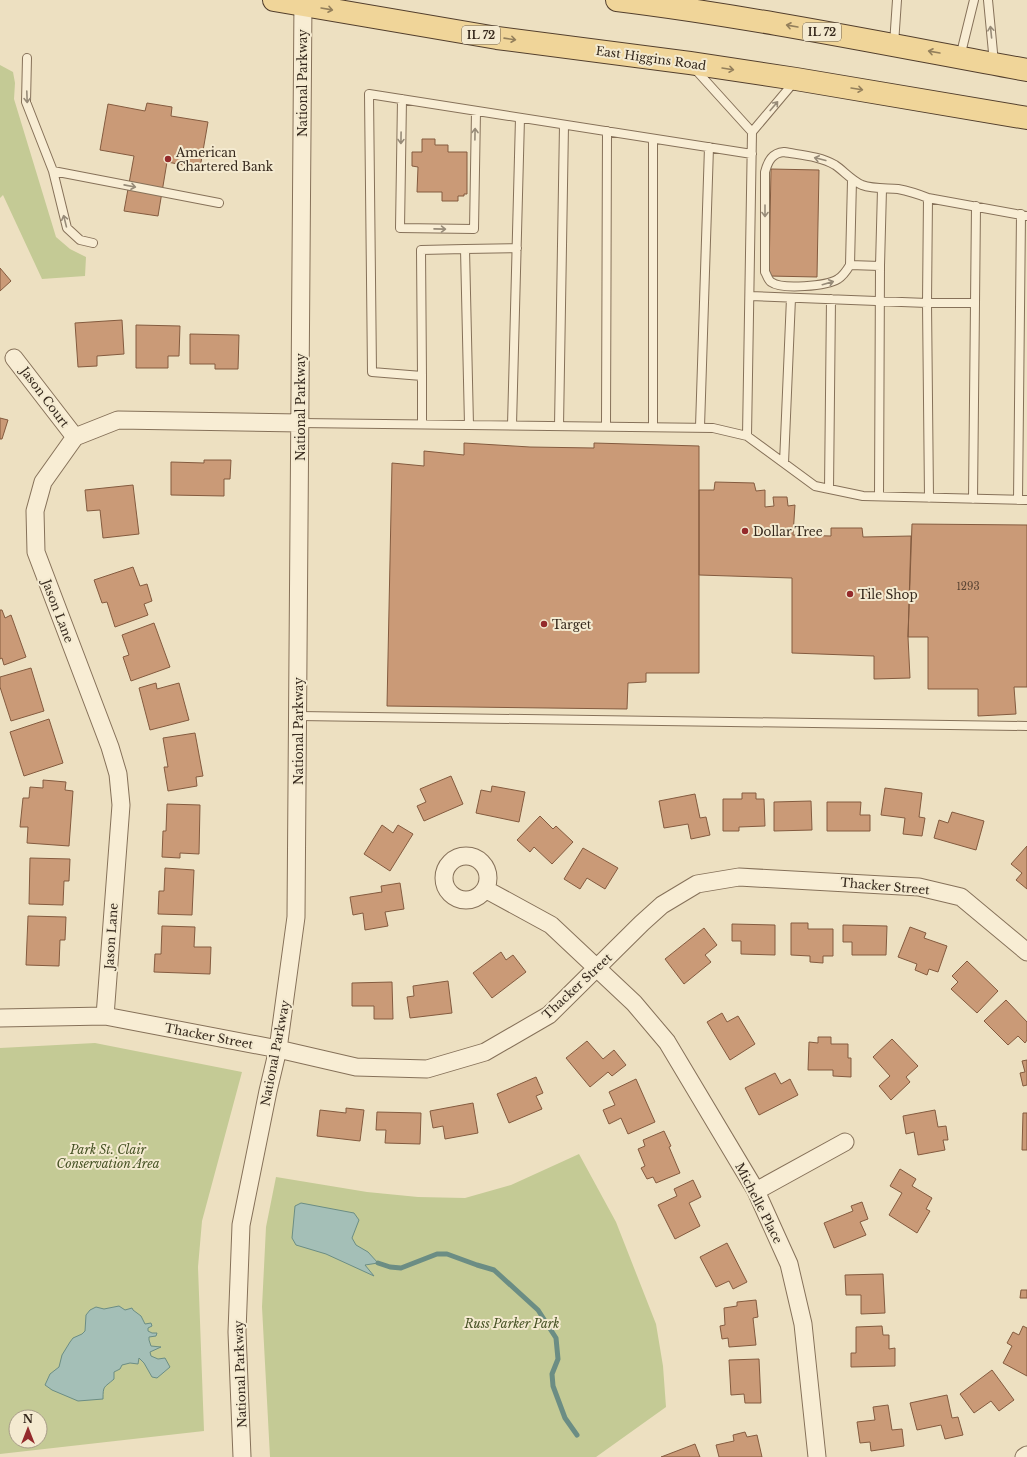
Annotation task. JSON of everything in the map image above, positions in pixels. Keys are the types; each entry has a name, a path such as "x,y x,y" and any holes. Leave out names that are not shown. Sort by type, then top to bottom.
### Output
{"main road":[{"name":"East Higgins Road","path":"274,0 303,2 497,38 690,63 796,79 1027,118"},
{"name":"IL 72","path":"617,0 637,1 697,10 894,44 1027,70"},
{"path":"995,112 1027,125"}],"street":[{"name":"National Parkway","path":"242,1457 237,1332 241,1225 278,1049 296,917 299,716 303,2"},
{"name":"Jason Court","path":"14,358 75,437"},
{"path":"75,437 118,420 300,423"},
{"name":"Jason Lane","path":"75,437 43,482 35,511 36,552 110,748 118,774 121,805 105,1016"},
{"name":"Thacker Street","path":"0,1018 105,1016 278,1049 356,1067 427,1069 485,1052 549,1015 642,923 662,906 698,884 740,877 919,887 961,897 1027,952"},
{"name":"Michelle Place","path":"485,889 551,925 634,1003 667,1042 756,1191 789,1264 804,1324 817,1457"},
{"path":"756,1191 845,1142"}],"lane":[{"path":"894,44 897,0"},
{"path":"960,56 974,0"},
{"path":"988,0 994,64"},
{"path":"27,58 26,102 53,171 67,228 80,240 93,244"},
{"path":"690,63 752,132"},
{"path":"747,436 752,132 796,79"},
{"path":"422,376 372,372 369,94 752,154"},
{"path":"402,99 400,228 474,229 476,111"},
{"path":"512,425 520,118"},
{"path":"559,426 564,125"},
{"path":"606,426 607,131"},
{"path":"653,138 653,427"},
{"path":"700,427 709,147"},
{"path":"852,180 850,265 839,278 831,283 822,285 794,286 779,285 771,282 767,278 765,272 765,172 767,163 778,153 784,152 828,161 835,165 852,180 863,185 882,189 897,189 913,192 928,198 1024,215 1018,500"},
{"path":"53,171 219,203"},
{"path":"879,496 879,301 882,189"},
{"path":"928,198 927,303 930,498"},
{"path":"973,499 976,206"},
{"path":"422,424 421,250 517,248"},
{"path":"465,249 469,425"},
{"path":"850,265 880,266"},
{"path":"750,296 927,303 975,303"},
{"path":"784,463 791,298"},
{"path":"829,489 831,299"},
{"path":"300,423 713,428 747,436 815,486 863,496 1027,500"},
{"path":"299,716 1027,726"}],"green space":[{"path":"0,65 13,72 15,83 14,99 56,237 70,249 86,257 85,276 42,279 3,195 0,198"},
{"name":"Park St. Clair Conservation Area","path":"95,1043 242,1072 202,1221 198,1267 204,1431 48,1449 48,1409 8,1409 8,1449 44,1449 0,1454 0,1048"},
{"name":"Russ Parker Park","path":"579,1154 616,1222 656,1324 663,1366 666,1407 596,1457 270,1457 262,1307 266,1227 276,1177 367,1192 418,1197 465,1198 511,1185"}],"water":[{"path":"301,1203 354,1213 359,1220 352,1238 356,1245 368,1252 378,1263 365,1265 374,1276 326,1254 296,1245 292,1238 295,1206"},
{"path":"119,1306 125,1310 132,1308 141,1316 145,1324 151,1323 152,1326 148,1328 148,1331 157,1333 156,1336 149,1337 151,1346 161,1347 150,1352 151,1356 158,1359 165,1358 170,1367 157,1378 152,1377 144,1363 139,1358 138,1364 130,1363 122,1365 120,1369 114,1372 114,1379 105,1387 103,1391 103,1399 78,1401 52,1390 45,1385 50,1374 59,1367 62,1355 70,1342 73,1338 85,1331 86,1315 90,1310 96,1307 104,1309"}],"building":[{"name":"American Chartered Bank","path":"147,103 172,107 171,116 208,122 200,168 167,162 158,216 124,211 134,156 100,150 108,104 145,111"},
{"path":"422,139 435,139 435,145 448,145 448,152 467,152 467,194 464,194 464,196 458,196 458,201 442,201 442,192 417,192 418,167 412,166 412,152 422,152"},
{"path":"771,169 819,170 817,277 769,276"},
{"path":"0,268 11,281 0,291"},
{"path":"122,320 124,354 97,356 97,366 78,367 75,323"},
{"path":"136,325 180,326 179,356 168,356 168,368 136,368"},
{"path":"190,334 239,335 238,369 215,369 215,364 190,364"},
{"path":"0,418 8,420 2,439 0,439"},
{"name":"Target","path":"464,443 530,447 594,448 594,443 699,446 699,673 646,673 646,682 628,683 627,709 387,706 392,463 424,466 424,451 464,455"},
{"path":"204,460 231,460 230,479 224,479 224,496 171,495 171,462 204,463"},
{"path":"715,482 754,483 756,491 765,490 765,507 774,506 773,497 787,497 788,506 795,505 793,535 831,536 831,528 862,528 863,537 911,536 908,637 910,678 874,679 874,656 792,653 792,578 699,575 699,490 714,490"},
{"path":"133,485 139,534 103,538 100,510 87,511 85,490"},
{"path":"912,524 1027,525 1027,687 1014,687 1016,714 978,716 978,689 928,689 928,637 908,637"},
{"path":"133,567 140,586 147,584 152,601 144,604 148,615 115,627 107,602 102,603 94,580"},
{"path":"0,610 2,610 5,618 11,615 26,657 4,665 2,658 0,659"},
{"path":"154,623 170,667 131,681 123,657 129,655 122,635"},
{"path":"31,668 44,711 11,721 0,687 0,677"},
{"path":"156,683 157,689 179,683 189,720 150,730 139,688"},
{"path":"49,719 63,763 24,776 10,732"},
{"path":"195,733 203,776 196,777 197,786 168,791 164,767 168,767 163,738"},
{"path":"451,776 463,804 424,821 417,806 426,802 420,789"},
{"path":"43,780 66,782 65,790 73,791 69,846 27,843 28,827 20,827 23,798 29,798 30,787 43,788"},
{"path":"492,786 525,792 519,822 476,813 481,790 491,792"},
{"path":"885,788 922,793 919,817 925,818 922,836 903,834 905,818 881,815"},
{"path":"742,793 756,793 756,799 764,799 765,826 739,827 739,831 723,831 723,799 742,799"},
{"path":"695,794 700,818 706,817 710,835 691,839 688,824 664,828 659,801"},
{"path":"811,801 812,830 774,831 774,802"},
{"path":"827,802 861,802 860,815 870,815 870,831 827,831"},
{"path":"167,804 200,805 199,854 180,853 180,858 162,857 163,831 166,831"},
{"path":"952,812 984,821 976,850 934,838 939,820 948,823"},
{"path":"540,816 553,829 556,826 573,842 552,864 534,847 530,852 517,840"},
{"path":"382,825 393,833 398,825 413,834 390,871 364,854"},
{"path":"1027,846 1027,889 1016,880 1022,873 1011,864"},
{"path":"583,848 618,868 605,889 587,878 580,889 564,879"},
{"path":"30,858 70,859 69,881 64,881 63,905 29,904"},
{"path":"165,868 194,870 192,915 158,914 159,891 164,891"},
{"path":"400,883 404,909 385,912 388,926 365,930 363,913 353,915 350,897 382,892 381,886"},
{"path":"28,916 66,917 65,940 60,940 59,966 26,965"},
{"path":"791,923 808,923 808,929 833,929 833,956 823,956 823,963 810,962 810,956 791,955"},
{"path":"732,924 775,925 775,955 741,954 741,941 732,941"},
{"path":"843,925 887,926 886,955 852,955 852,942 843,942"},
{"path":"162,926 195,927 194,947 211,947 210,974 154,972 155,954 161,954"},
{"path":"910,927 926,933 924,938 947,946 938,972 929,969 927,975 915,970 917,964 898,957"},
{"path":"704,928 717,945 705,955 711,962 684,984 665,959"},
{"path":"501,952 506,960 513,955 526,972 492,998 473,973"},
{"path":"967,961 998,991 977,1013 951,989 958,982 952,976"},
{"path":"448,981 452,1013 410,1018 407,997 414,996 413,986"},
{"path":"392,982 393,1019 374,1019 374,1006 352,1006 352,983"},
{"path":"1006,1000 1027,1022 1027,1040 1025,1043 1018,1036 1008,1045 984,1021"},
{"path":"722,1013 727,1022 738,1016 755,1044 730,1060 707,1022"},
{"path":"818,1037 831,1037 831,1044 848,1044 848,1058 851,1058 851,1077 833,1076 833,1070 808,1070 809,1042 818,1043"},
{"path":"892,1039 918,1066 906,1077 910,1082 891,1100 879,1086 890,1076 873,1057"},
{"path":"587,1041 603,1059 614,1050 626,1065 612,1076 608,1072 590,1087 566,1058"},
{"path":"1027,1060 1027,1085 1023,1086 1020,1073 1025,1072 1022,1061"},
{"path":"775,1073 781,1084 790,1079 798,1095 759,1115 745,1088"},
{"path":"536,1077 543,1093 536,1096 542,1109 509,1123 497,1094"},
{"path":"636,1079 655,1122 628,1134 621,1118 609,1124 603,1110 615,1105 609,1092"},
{"path":"473,1103 478,1133 445,1139 443,1126 433,1128 430,1111"},
{"path":"346,1108 364,1110 360,1141 317,1136 320,1110 346,1113"},
{"path":"935,1110 938,1127 946,1126 948,1140 943,1140 945,1150 918,1155 914,1132 906,1134 903,1116"},
{"path":"377,1112 421,1113 420,1144 385,1143 386,1130 376,1130"},
{"path":"1023,1113 1027,1113 1027,1150 1022,1150"},
{"path":"664,1131 671,1146 669,1147 680,1173 656,1183 653,1177 647,1179 641,1168 645,1166 638,1149 645,1146 643,1140"},
{"path":"900,1169 916,1179 912,1186 932,1198 926,1209 930,1211 917,1233 889,1215 902,1193 890,1186"},
{"path":"693,1180 701,1197 689,1203 700,1226 675,1239 658,1205 677,1196 674,1189"},
{"path":"862,1202 868,1219 860,1222 866,1235 834,1248 824,1223 853,1211 851,1206"},
{"path":"727,1243 747,1282 733,1289 729,1281 716,1287 700,1257"},
{"path":"883,1274 885,1313 861,1314 861,1295 846,1295 845,1275"},
{"path":"1021,1290 1027,1290 1027,1298 1020,1298"},
{"path":"756,1300 758,1317 753,1318 756,1345 729,1347 728,1338 722,1339 720,1326 725,1325 724,1308 737,1306 737,1302"},
{"path":"882,1326 883,1335 889,1335 889,1349 895,1348 895,1366 851,1367 851,1353 856,1353 856,1327"},
{"path":"1023,1326 1027,1328 1027,1376 1003,1363 1012,1346 1007,1343 1013,1332 1019,1335"},
{"path":"759,1359 761,1403 745,1403 744,1394 731,1395 729,1360"},
{"path":"992,1370 1014,1400 999,1411 991,1401 974,1413 960,1394"},
{"path":"947,1395 952,1418 958,1417 963,1435 945,1439 941,1425 917,1430 910,1403"},
{"path":"888,1405 892,1430 902,1429 904,1446 871,1451 870,1442 860,1443 857,1422 875,1420 873,1407"},
{"path":"745,1432 747,1437 757,1435 762,1457 719,1457 716,1445 734,1441 733,1435"},
{"path":"695,1444 700,1457 661,1457"}],"waterway":[{"path":"378,1263 390,1267 401,1268 437,1254 447,1254 494,1270 538,1310 556,1338 558,1359 552,1374 553,1386 565,1418 577,1435"}],"place":[{"name":"American Chartered Bank","path":"168,159"},
{"name":"Dollar Tree","path":"745,531"},
{"name":"Tile Shop","path":"850,594"},
{"name":"Target","path":"544,624"}]}
